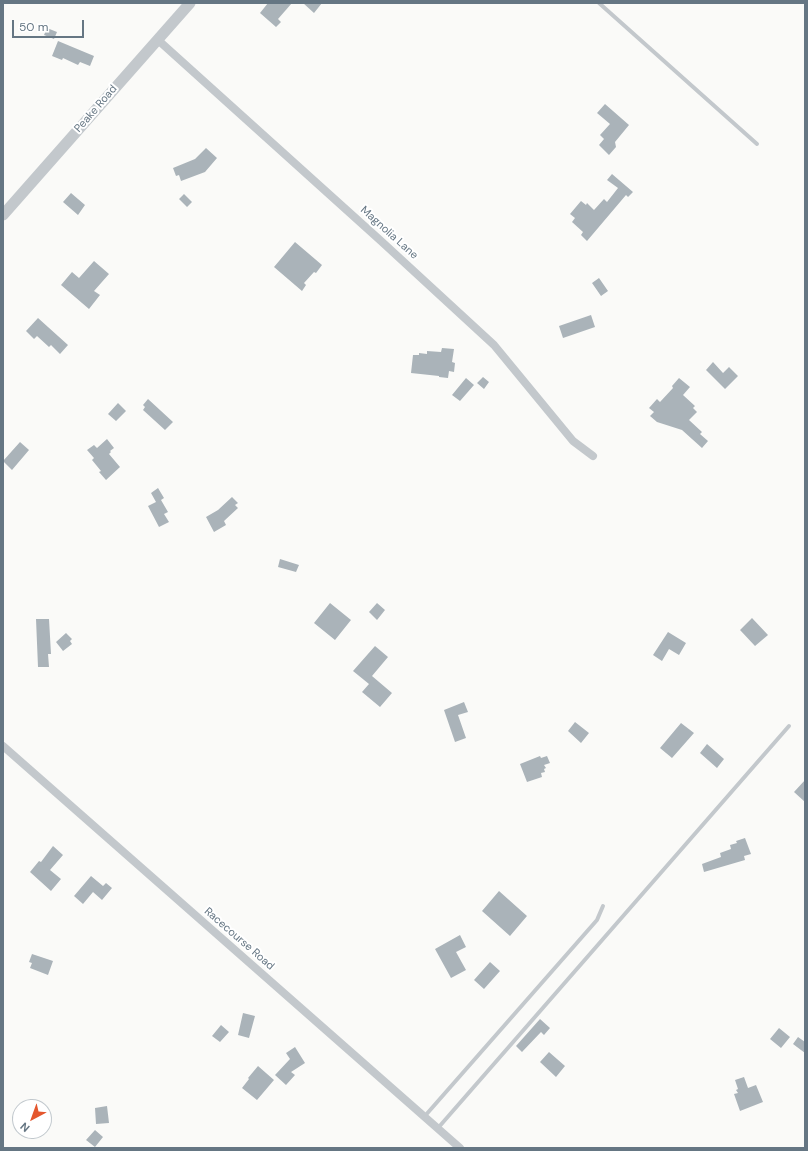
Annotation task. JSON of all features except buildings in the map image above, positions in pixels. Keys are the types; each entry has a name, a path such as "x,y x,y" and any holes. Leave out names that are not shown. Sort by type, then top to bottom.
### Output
{"street":[{"name":"Peake Road","path":"3,216 190,3"},
{"name":"Magnolia Lane","path":"158,40 382,241 494,345 573,441 593,456"},
{"name":"Racecourse Road","path":"3,746 460,1148"}],"lane":[{"path":"599,3 757,144"},
{"path":"438,1128 789,726"},
{"path":"424,1117 597,920 603,906"}]}
